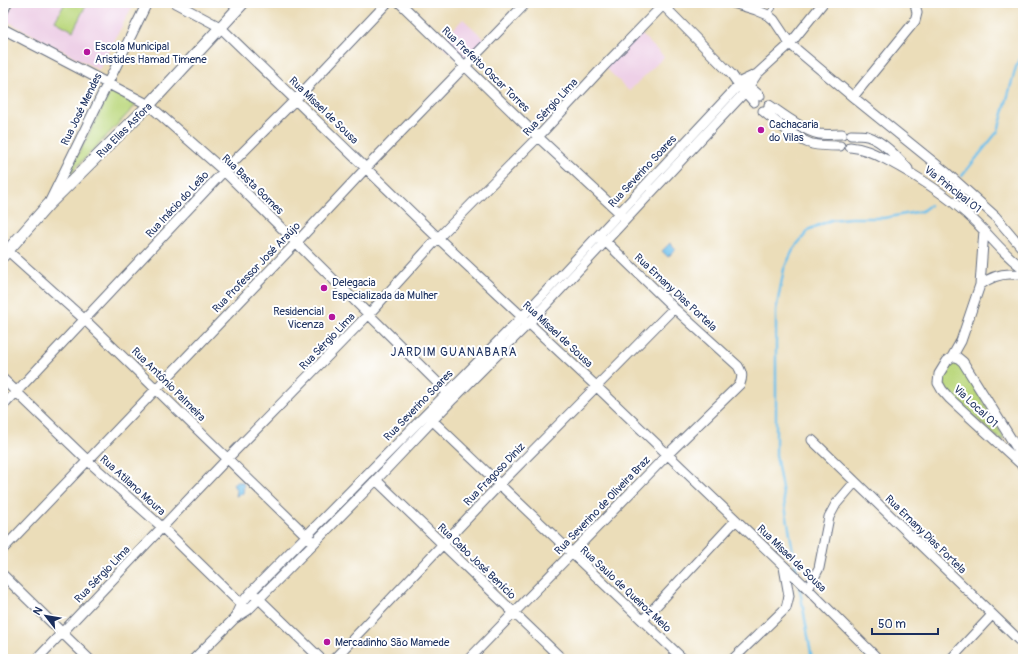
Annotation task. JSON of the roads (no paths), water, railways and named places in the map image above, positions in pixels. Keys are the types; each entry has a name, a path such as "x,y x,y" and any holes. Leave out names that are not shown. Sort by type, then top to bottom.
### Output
{"street":[{"path":"3,12 7,3"},
{"name":"Rua José Mendes","path":"48,205 147,3"},
{"name":"Rua Misael de Sousa","path":"175,3 220,27 438,238 596,386 807,588 878,659"},
{"name":"Rua Elias Asfora","path":"5,252 48,205 149,106 243,3"},
{"name":"Rua Inácio do Leão","path":"3,406 224,171 296,99 387,3"},
{"name":"Rua Prefeito Oscar Torres","path":"400,3 538,137 623,215"},
{"name":"Rua Professor José Araújo","path":"3,549 366,168 526,3"},
{"path":"733,3 756,10 770,12 790,44 853,97 947,172 995,216 1022,245"},
{"name":"Rua Severino Soares","path":"194,659 234,619 254,595 526,320 744,86 790,44 823,3"},
{"path":"853,97 915,21 917,13 915,3"},
{"path":"663,4 757,99"},
{"name":"Rua Sérgio Lima","path":"37,659 227,459 368,315 438,238 538,137 663,4"},
{"name":"Rua Basta Gomes","path":"3,29 149,106 224,171 450,396"},
{"path":"840,146 819,145 807,142 773,119 766,108 813,132 819,134 842,134"},
{"name":"Via Principal 01","path":"851,135 867,136 875,140 900,160 910,172"},
{"name":"Via Principal 01","path":"850,147 867,151 910,172 968,214 1013,261 1022,275"},
{"name":"Via Local 01","path":"984,230 980,285 961,340 952,357 947,361 939,374 938,383 942,390 1023,466"},
{"name":"Rua Ernany Dias Portela","path":"602,238 674,308 738,366"},
{"name":"Rua Antônio Palmeira","path":"5,252 85,320 310,540"},
{"path":"980,285 987,279 1003,274 1022,275"},
{"name":"Rua Fragoso Diniz","path":"334,659 499,485 674,308"},
{"name":"Via Local 01","path":"952,357 957,357 963,362 1023,458"},
{"name":"Rua Severino de Oliveira Braz","path":"469,659 667,455 740,384 743,374 738,366"},
{"name":"Rua Atilano Moura","path":"3,378 88,461 163,528 244,607"},
{"name":"Rua Severino Soares","path":"310,540 376,480 432,420 450,396"},
{"name":"Rua Saulo de Queiroz Melo","path":"432,420 683,659"},
{"name":"Rua Ernany Dias Portela","path":"812,440 1023,644"},
{"name":"Rua Cabo José Benício","path":"376,480 562,659"},
{"path":"807,588 819,568 829,517 836,504 855,482"},
{"path":"643,620 736,520"},
{"path":"733,659 786,608 789,596 784,567"},
{"path":"3,575 89,659"},
{"path":"254,595 315,657"},
{"path":"951,659 992,615"}],"water":[{"path":"670,243 676,249 668,257 662,251"},
{"path":"235,482 242,482 244,485 243,493 236,496 237,492 233,484"}],"waterway":[{"path":"962,176 998,131 1016,67 1023,54"},
{"path":"797,574 776,455 776,310 784,269 794,248 810,229 831,220 850,218 884,218 922,211 930,205"},
{"path":"799,585 812,659"}],"place":[{"name":"Escola Municipal Aristides Hamad Timene","path":"87,52"},
{"name":"Cachacaria do Vilas","path":"761,130"},
{"name":"Delegacia Especializada da Mulher","path":"324,288"},
{"name":"Residencial Vicenza","path":"332,317"},
{"name":"Mercadinho São Mamede","path":"327,642"}],"district":[{"name":"JARDIM GUANABARA","path":"454,352"}]}
